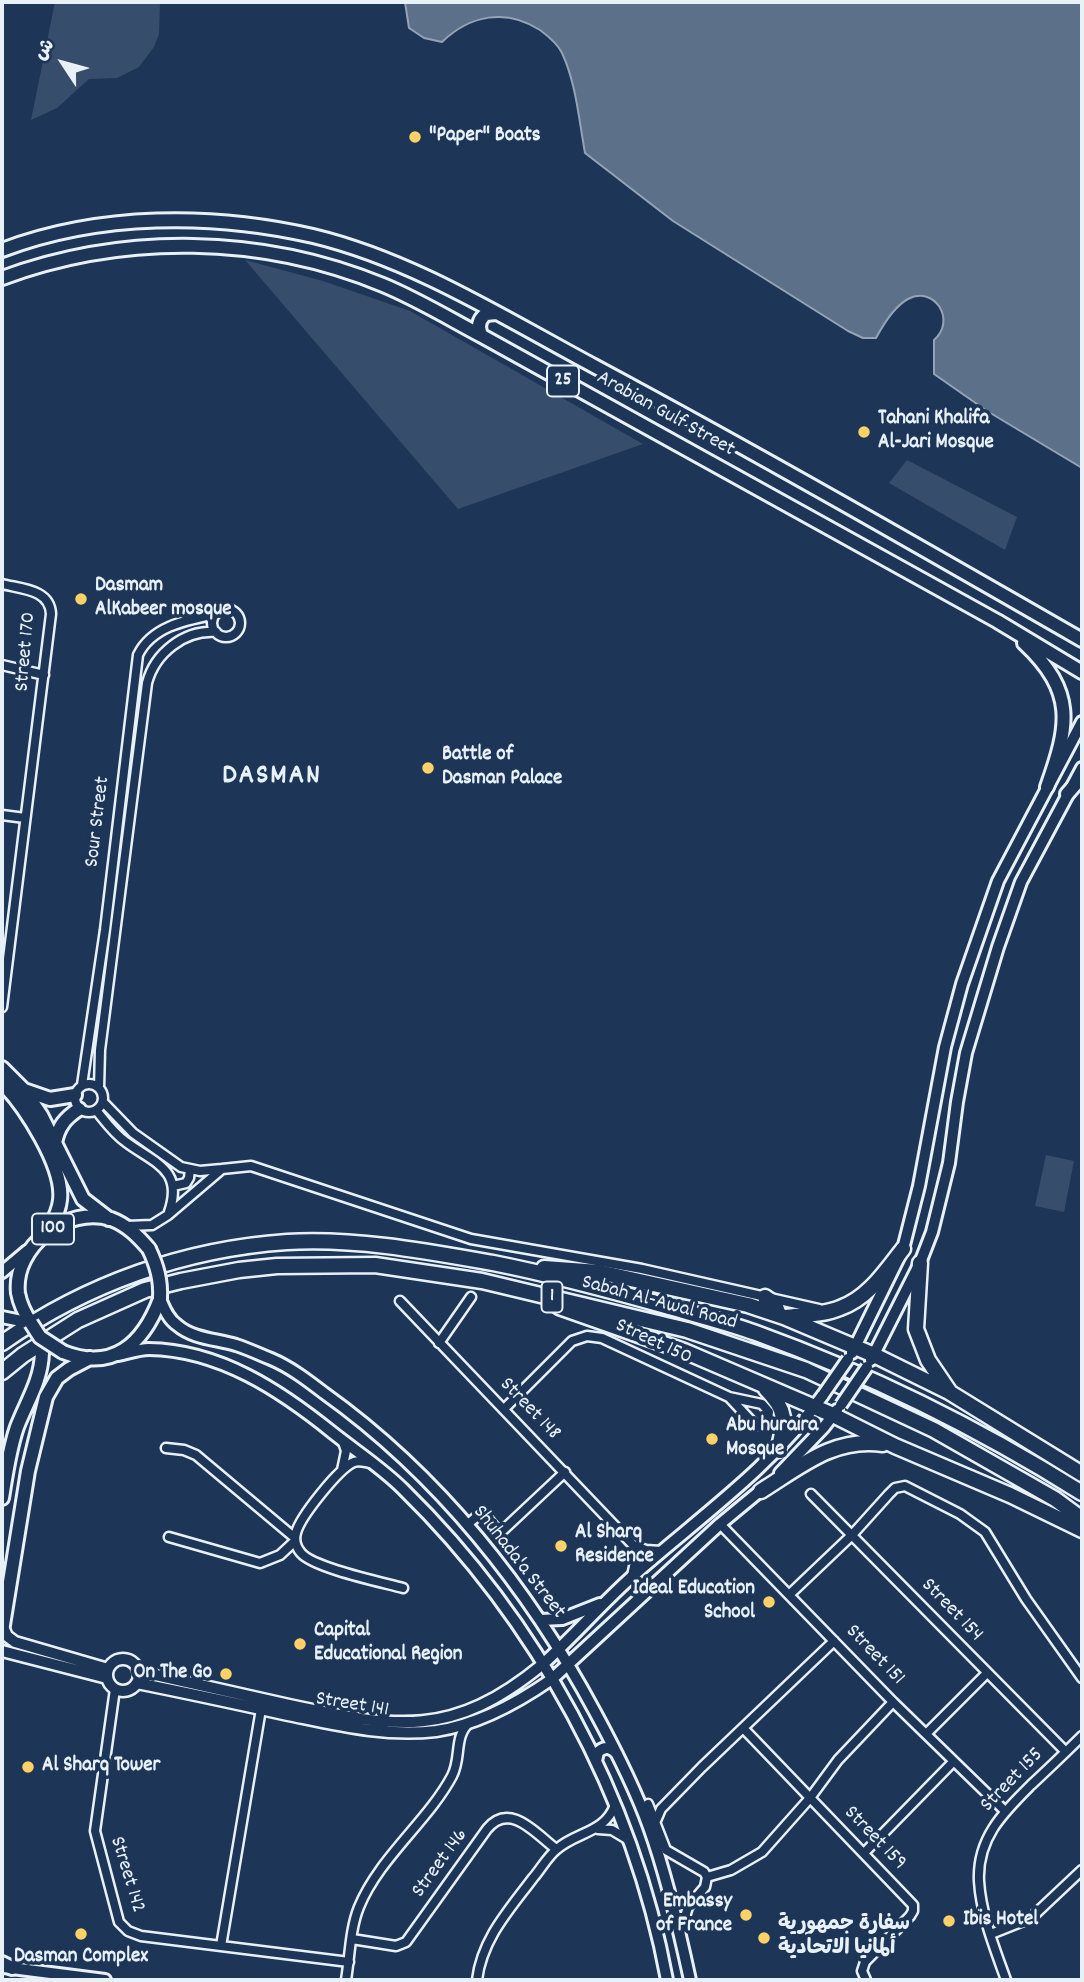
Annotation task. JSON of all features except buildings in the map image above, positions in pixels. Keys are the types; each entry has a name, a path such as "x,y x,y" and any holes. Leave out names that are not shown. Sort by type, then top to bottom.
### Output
{"highway":[{"name":"Sabah Al-Awal Road","path":"2,1343 67,1303 114,1281 166,1263 236,1248 285,1242 353,1242 405,1248 521,1269 601,1288 755,1332 911,1397 1082,1493"},
{"path":"782,1316 829,1311 858,1299 873,1287 903,1249"},
{"path":"920,1263 916,1329 928,1360 949,1392"},
{"name":"Sabah Al-Awal Road","path":"2,1372 52,1335 145,1290 210,1275 277,1266 375,1265 482,1280 687,1330 806,1370 934,1430 1055,1499 1082,1519"},
{"path":"521,1269 561,1268 599,1272 782,1316 852,1353 949,1392 1082,1474"},
{"path":"482,1280 684,1351 760,1383 819,1401 895,1446 1010,1495 1082,1530"},
{"path":"765,1297 775,1304 782,1316"},
{"path":"760,1383 781,1408 783,1431 778,1450"},
{"path":"761,1491 816,1456 841,1444 866,1442 895,1446"}],"main road":[{"name":"Arabian Gulf Street","path":"2,250 30,241 110,225 187,220 240,223 303,234 356,249 429,280 496,313 707,427 1082,640"},
{"name":"Arabian Gulf Street","path":"2,278 60,259 108,250 177,246 237,247 317,263 363,277 482,336 997,621 1082,672"},
{"path":"482,336 479,327 481,318 489,313 496,313"},
{"path":"997,621 1040,658 1062,695 1063,726 1047,787"},
{"path":"543,1664 632,1576 748,1480 778,1450 819,1401 852,1353 903,1249 921,1176 945,1046 962,984 998,881 1082,722"},
{"path":"552,1679 720,1524 788,1466 837,1410 870,1361 920,1263 932,1232 949,1163 967,1054 998,947 1021,882 1082,768"},
{"path":"1068,794 1082,778"},
{"path":"1040,799 1047,793 1056,795 1061,804 1059,810"},
{"name":"100","path":"2,1067 24,1090 41,1115 83,1199 110,1219 134,1232 149,1249 157,1264 160,1299"},
{"name":"100","path":"2,1083 18,1101 39,1133 58,1179 60,1201 58,1212 48,1231 35,1245 23,1265 19,1279 20,1302 40,1337 63,1352 74,1357 90,1358 116,1355"},
{"path":"24,1090 50,1098 78,1090"},
{"path":"55,1143 65,1120 79,1109"},
{"name":"100","path":"48,1231 80,1218 110,1219"},
{"path":"2,1272 35,1245"},
{"path":"116,1355 135,1342 151,1323 160,1299"},
{"name":"Shuhada'a Street","path":"160,1299 167,1315 186,1331 236,1345 274,1360 325,1393 392,1448 467,1525 501,1565 559,1649 617,1754 659,1858 690,1980"},
{"path":"2,1317 30,1323"},
{"path":"2,1498 13,1439 41,1370 40,1337"},
{"name":"Shuhada'a Street","path":"116,1355 146,1349 171,1351 227,1366 278,1391 381,1469 433,1519 513,1617 552,1679 596,1761 628,1839 665,1972 675,1980"},
{"path":"2,1629 28,1471 46,1397 57,1378 90,1358"},
{"path":"540,1620 562,1619 609,1600"},
{"path":"596,1761 598,1752 606,1748 617,1754"},
{"path":"5,1966 105,1980"}],"street":[{"name":"Street 170","path":"2,584 39,594 49,604 51,614 2,1007"},
{"path":"223,610 232,610 238,616 240,624 237,632 223,636 216,632 213,623 216,614 223,610"},
{"name":"Sour Street","path":"78,1090 105,930 138,655 154,634 189,620 216,614"},
{"name":"Sour Street","path":"99,1088 100,1050 147,683 154,665 171,646 198,632 216,632"},
{"path":"2,665 44,675"},
{"path":"2,814 25,818"},
{"path":"103,1102 96,1110 88,1112 79,1109 75,1103 78,1090 91,1084 99,1088 103,1102 133,1133 175,1163 190,1170 251,1166 279,1173 471,1239 642,1269 829,1311"},
{"path":"96,1110 119,1137 163,1168 173,1186 167,1215"},
{"path":"124,1226 152,1225 222,1169"},
{"path":"173,1186 186,1183 190,1178 190,1170"},
{"path":"439,1343 471,1297"},
{"name":"Street 148","path":"400,1301 633,1545"},
{"name":"Street 150","path":"504,1409 568,1344 587,1336 602,1338 729,1397 765,1406 769,1412 768,1420 761,1425 755,1425 729,1397"},
{"path":"341,1439 346,1451 342,1470"},
{"path":"166,1448 184,1450 196,1455 295,1539 301,1553 314,1562 402,1588"},
{"path":"169,1537 260,1563 280,1555 295,1539 302,1520 342,1470 359,1461 381,1469"},
{"path":"467,1525 482,1512 500,1533 565,1472"},
{"path":"790,1594 852,1535 895,1488 905,1486 968,1519 985,1532 1026,1599 1082,1678"},
{"name":"Street 154","path":"811,1494 1066,1752"},
{"name":"Street 151","path":"720,1524 893,1702 1005,1811"},
{"path":"633,1545 646,1550 661,1551"},
{"path":"632,1576 636,1557 633,1545"},
{"path":"2,1629 15,1642 108,1673 116,1689 127,1690 137,1683 138,1671 132,1662 122,1659 112,1664 108,1673"},
{"path":"655,1822 661,1809 834,1641"},
{"path":"2,1651 108,1673"},
{"name":"Street 141","path":"138,1671 345,1717 401,1724 449,1717 486,1704 543,1664"},
{"path":"926,1734 987,1673"},
{"name":"Street 141","path":"137,1683 362,1730 394,1733 438,1730 472,1720 511,1704 552,1679"},
{"name":"Street 142","path":"116,1689 95,1832 119,1922 128,1931 141,1936 349,1962"},
{"path":"707,1877 731,1870 753,1858 810,1798 838,1760 893,1702"},
{"path":"221,1946 261,1709"},
{"path":"346,1980 359,1908 366,1894 453,1774 462,1732 472,1720"},
{"name":"Street 159","path":"743,1728 909,1900 913,1909 911,1916 865,1962 862,1971 866,1980"},
{"path":"438,1730 451,1735 458,1744"},
{"name":"Street 155","path":"1006,1980 981,1894 980,1860 988,1836 1005,1811 1082,1737"},
{"path":"864,1853 953,1762"},
{"path":"636,1796 661,1809"},
{"path":"648,1804 666,1850 704,1872 707,1877 705,1887 688,1907 680,1934"},
{"path":"477,1980 482,1957 492,1935 556,1849 595,1829 607,1820 615,1805"},
{"name":"Street 146","path":"352,1939 391,1945 406,1942 488,1829 500,1818 507,1816 516,1819 556,1849"},
{"path":"595,1829 612,1830 628,1839"},
{"path":"991,1934 1026,1922 1040,1912 1082,1870"}],"shaded area":[{"path":"55,2 160,2 159,34 154,47 139,67 117,78 89,79 57,108 31,120"},
{"path":"405,2 1082,2 1082,468 987,411 934,374 934,340 941,332 943,315 934,301 918,296 903,302 876,338 863,338 848,331 673,221 585,153 567,65 558,46 540,30 514,19 489,18 464,26 442,42 424,38 409,28"},
{"path":"245,260 323,281 410,311 643,444 458,509"},
{"path":"907,460 1017,517 1005,550 889,483"},
{"path":"1046,1155 1074,1161 1064,1212 1035,1206"}],"place":[{"name":"\"Paper\" Boats","path":"415,137"},
{"name":"Tahani Khalifa Al-Jari Mosque","path":"864,432"},
{"name":"Dasmam AlKabeer mosque","path":"81,599"},
{"name":"Battle of Dasman Palace","path":"428,768"},
{"name":"Abu huraira Mosque","path":"712,1439"},
{"name":"Al Sharq Residence","path":"561,1546"},
{"name":"Ideal Education School","path":"769,1602"},
{"name":"Capital Educational Region","path":"300,1644"},
{"name":"On The Go","path":"226,1674"},
{"name":"Al Sharq Tower","path":"28,1767"},
{"name":"Embassy of France","path":"746,1915"},
{"name":"Ibis Hotel","path":"949,1921"},
{"name":"Dasman Complex","path":"81,1934"},
{"name":"سفارة جمهورية ألمانيا الاتحادية","path":"764,1938"}],"district":[{"name":"DASMAN","path":"272,778"}]}
